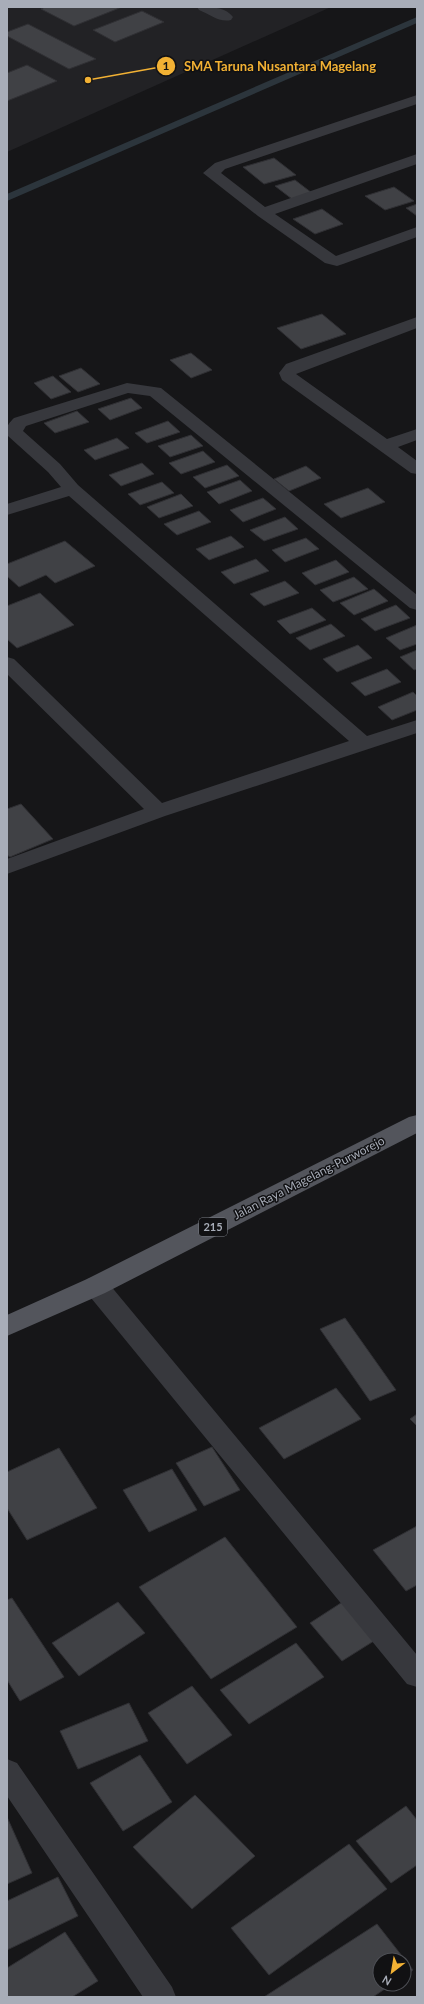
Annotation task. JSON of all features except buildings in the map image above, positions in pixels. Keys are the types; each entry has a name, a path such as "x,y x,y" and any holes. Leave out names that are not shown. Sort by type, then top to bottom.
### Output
{"main road":[{"name":"Jalan Raya Magelang-Purworejo","path":"7,1326 96,1286 417,1123"}],"street":[{"path":"204,7 226,17"},
{"path":"417,99 220,166 211,171 211,175 263,213 334,260 417,232"},
{"path":"263,213 417,159"},
{"path":"417,322 292,368 287,373 288,376 417,469"},
{"path":"363,743 72,489 54,468 14,432 15,427 20,422 127,388 155,392 417,604"},
{"path":"385,446 417,434"},
{"path":"7,510 72,489"},
{"path":"7,663 158,811"},
{"path":"7,867 158,811 417,726"},
{"path":"96,1286 417,1675"},
{"path":"7,1772 161,1997"}],"shaded area":[{"path":"7,7 331,7 7,152"}],"waterway":[{"path":"7,198 417,20"}],"place":[{"name":"SMA Taruna Nusantara Magelang","path":"88,80"}]}
